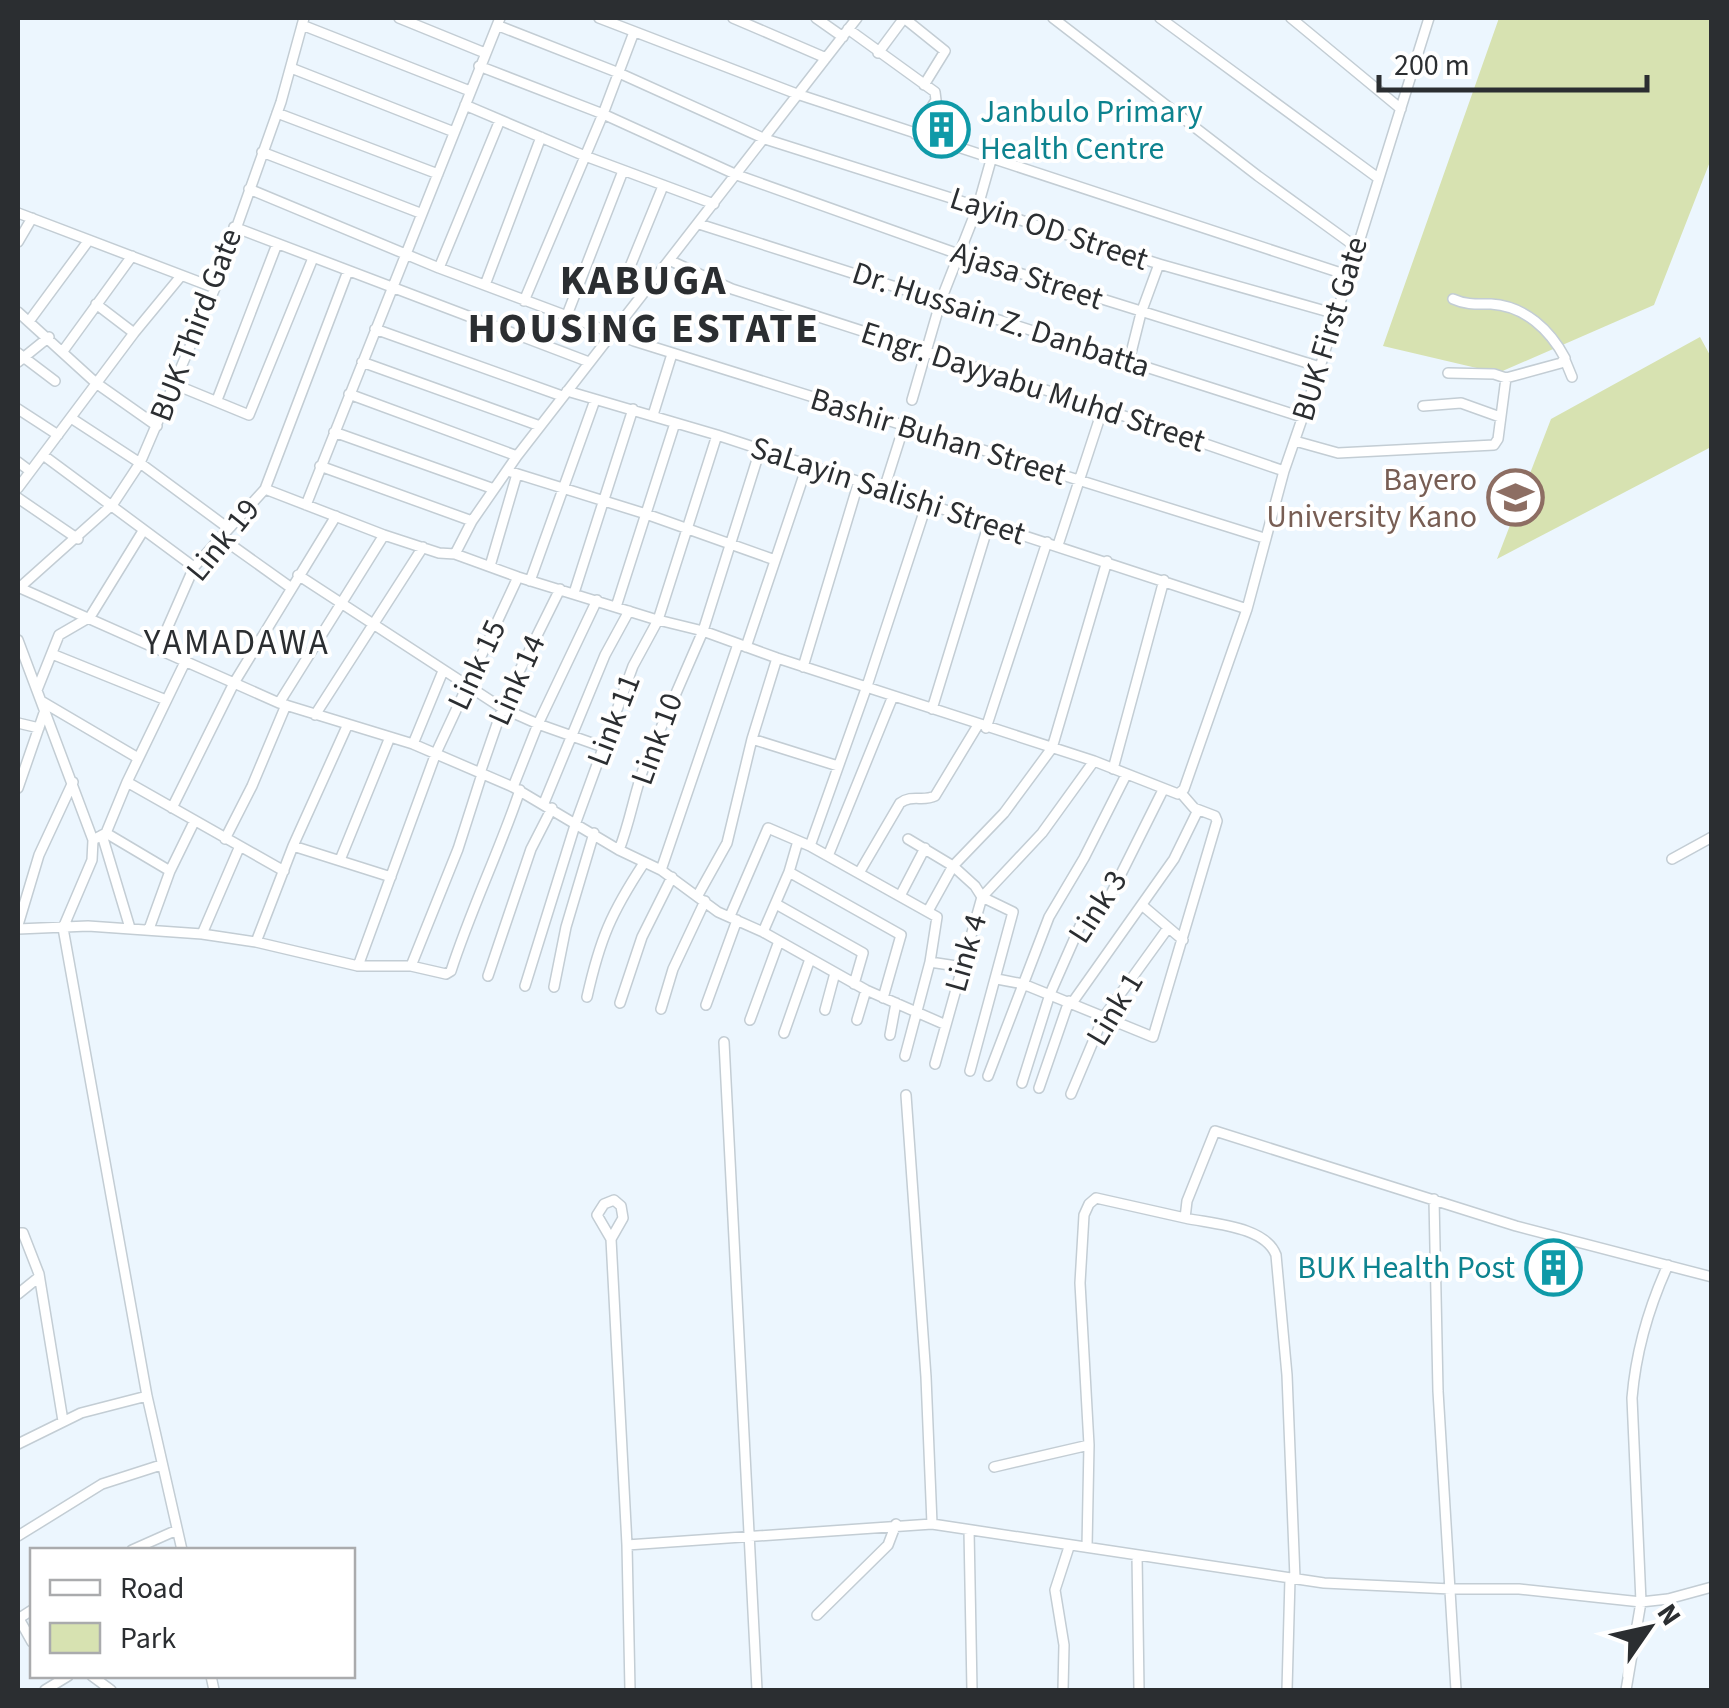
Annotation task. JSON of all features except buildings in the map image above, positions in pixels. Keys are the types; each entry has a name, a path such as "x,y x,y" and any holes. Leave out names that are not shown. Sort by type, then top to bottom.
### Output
{"street":[{"path":"399,18 485,52"},
{"path":"599,18 798,94 990,160 1347,274"},
{"path":"734,18 826,58"},
{"path":"816,18 878,53 936,95 916,134"},
{"path":"490,566 517,456 857,18"},
{"path":"878,53 904,18 945,51 924,85"},
{"path":"1053,18 1356,247"},
{"path":"1160,18 1378,178"},
{"path":"1291,18 1401,108"},
{"name":"BUK First Gate","path":"1182,792 1247,610 1284,471 1401,108 1425,19"},
{"path":"302,20 470,91"},
{"name":"BUK Third Gate","path":"19,589 113,504 140,463 214,288 277,113 302,20"},
{"path":"306,505 499,22"},
{"name":"Layin OD Street","path":"499,22 765,139 1159,264 1336,314"},
{"path":"524,302 634,32"},
{"name":"Ajasa Street","path":"480,66 603,114 737,175 960,255 1320,367"},
{"path":"291,68 454,132"},
{"path":"465,106 714,204"},
{"path":"277,113 438,174"},
{"path":"440,268 500,120"},
{"path":"484,285 541,137"},
{"path":"262,152 420,213"},
{"path":"912,400 941,300 978,206 990,160"},
{"path":"567,315 623,171"},
{"path":"640,297 627,274 663,186"},
{"name":"Bashir Buhan Street","path":"248,189 524,302 672,354 1264,538"},
{"path":"18,213 214,288"},
{"path":"18,242 32,218"},
{"name":"Dr. Hussain Z. Danbatta","path":"699,224 1302,417"},
{"path":"234,228 589,362"},
{"path":"30,320 89,240"},
{"path":"217,400 277,244"},
{"path":"63,351 132,256"},
{"path":"176,384 250,412 313,258"},
{"name":"Engr. Dayyabu Muhd Street","path":"670,261 732,288 1284,471"},
{"path":"1130,361 1141,313 1159,264"},
{"path":"348,271 265,489 384,535 703,631 1094,761 1163,790 1182,792 1198,810 1214,816 1217,821 1152,1038 1050,994 997,979"},
{"path":"18,488 181,276"},
{"path":"1453,299 1471,305 1505,307 1530,317 1552,336 1572,377"},
{"path":"96,304 134,333"},
{"path":"18,312 96,383 157,426"},
{"name":"SaLayin Salishi Street","path":"376,329 564,394 632,409 717,435 1247,610"},
{"path":"49,337 20,358 55,382"},
{"path":"653,415 672,354"},
{"path":"1448,373 1506,378 1566,360"},
{"path":"362,362 540,426"},
{"path":"1295,441 1338,452 1488,448 1498,439 1506,378"},
{"path":"349,394 517,456"},
{"path":"530,581 595,400"},
{"path":"1423,406 1461,402 1500,418"},
{"path":"859,873 900,804 910,797 935,796 982,726 1052,543 1080,482 1103,408"},
{"path":"574,593 632,409"},
{"path":"18,410 58,435"},
{"path":"71,418 228,528"},
{"path":"616,607 675,423"},
{"path":"884,489 904,426"},
{"path":"334,432 494,489"},
{"name":"Link 11","path":"524,986 603,747 633,666 658,620 717,435"},
{"name":"Link 10","path":"619,850 634,811 636,786 703,631 760,450"},
{"path":"44,455 194,567"},
{"path":"18,462 30,472"},
{"path":"320,466 472,520"},
{"path":"660,870 807,466"},
{"path":"513,472 775,560"},
{"path":"455,554 472,520 494,489 513,472"},
{"path":"804,667 859,481"},
{"name":"Link 19","path":"159,647 194,567 265,489"},
{"path":"18,498 78,539"},
{"path":"810,846 927,503"},
{"path":"172,808 234,683 336,516"},
{"path":"932,709 989,523"},
{"path":"37,690 58,635 90,617 143,530"},
{"path":"225,839 282,704 341,600 384,535"},
{"path":"220,538 290,587"},
{"path":"315,715 423,547"},
{"path":"928,911 953,866 1004,812 1052,748 1107,561"},
{"path":"298,574 502,708 603,747"},
{"name":"Link 15","path":"358,966 436,753 518,578"},
{"path":"1113,769 1164,580"},
{"path":"19,589 282,704 413,744 516,788 660,870 718,912 763,932 866,990 946,1024"},
{"name":"Link 14","path":"411,966 458,850 502,708 560,590"},
{"path":"73,782 39,854 18,927 130,928 202,934 256,942 358,966 411,966 446,974 451,971 538,724 596,600"},
{"path":"488,976 573,736 629,611"},
{"path":"18,640 73,782 100,836 130,928"},
{"path":"52,654 166,700"},
{"path":"661,1009 673,968 727,843 752,739 777,658"},
{"path":"182,1548 147,1396 63,928 100,836 186,660"},
{"path":"413,744 443,671"},
{"path":"810,846 867,686"},
{"path":"828,856 892,696"},
{"path":"18,788 43,706"},
{"path":"43,706 138,758"},
{"path":"18,723 38,728"},
{"path":"256,942 293,846 348,724"},
{"path":"340,860 390,737"},
{"path":"752,739 838,766"},
{"name":"Link 4","path":"935,1064 982,898 1042,832 1094,761"},
{"name":"Link 4","path":"988,1076 1048,917 1084,858 1126,775"},
{"path":"126,782 284,870"},
{"name":"Link 3","path":"1022,1083 1050,994 1080,926 1098,914 1112,892 1163,790"},
{"path":"1038,1088 1071,1002 1174,860 1198,810"},
{"path":"149,930 170,871 194,822"},
{"path":"706,1005 766,829 810,846 940,920 904,1056"},
{"path":"554,988 566,927 594,833"},
{"path":"100,836 170,871"},
{"path":"1672,859 1712,837"},
{"path":"908,839 953,866 982,898 1014,912 970,1072"},
{"path":"763,932 790,872 798,841"},
{"path":"293,846 391,877"},
{"path":"202,934 240,848"},
{"path":"900,896 924,848"},
{"path":"586,997 598,944 617,904 644,863"},
{"path":"790,872 902,935 883,998"},
{"path":"620,1003 642,937 672,878"},
{"path":"776,904 863,952 854,984"},
{"path":"1143,906 1183,940"},
{"name":"Link 1","path":"1070,1094 1103,1018 1168,928"},
{"path":"750,1020 779,941"},
{"path":"784,1033 810,959"},
{"path":"930,962 963,967"},
{"path":"825,1010 835,973"},
{"path":"857,1020 866,990"},
{"path":"890,1035 896,1003"},
{"path":"724,1042 757,1690"},
{"path":"906,1095 932,1524"},
{"path":"1185,1218 1187,1201 1215,1131 1516,1226 1712,1277"},
{"path":"1088,1547 1089,1445 1080,1284 1086,1209 1096,1198 1259,1236 1276,1255 1287,1375 1293,1578 1287,1690"},
{"path":"1434,1199 1438,1391 1456,1690"},
{"path":"18,1233 22,1233 38,1278 64,1421"},
{"path":"611,1239 627,1545 630,1690"},
{"path":"1626,1690 1641,1602 1632,1398 1635,1365 1648,1308 1668,1265"},
{"path":"18,1294 38,1278"},
{"path":"18,1444 64,1421 147,1396"},
{"path":"994,1467 1089,1445"},
{"path":"18,1536 102,1484 162,1465"},
{"path":"818,1615 888,1544 896,1524"},
{"path":"627,1545 932,1524 1069,1547 1378,1587 1518,1589 1641,1602 1712,1587"},
{"path":"136,1548 177,1530"},
{"path":"968,1530 972,1690"},
{"path":"1063,1690 1064,1645 1055,1590 1069,1547"},
{"path":"1138,1555 1139,1690"},
{"path":"45,1690 54,1679"}],"green space":[{"path":"1499,18 1711,18 1711,159 1654,305 1498,373 1383,346"},
{"path":"1700,337 1711,357 1711,447 1497,559 1551,419"}],"place":[{"name":"Janbulo Primary Health Centre","path":"941,130"},
{"name":"Bayero University Kano","path":"1516,498"},
{"name":"BUK Health Post","path":"1554,1268"}],"district":[{"name":"KABUGA HOUSING ESTATE","path":"644,305"},
{"name":"YAMADAWA","path":"237,643"}]}
